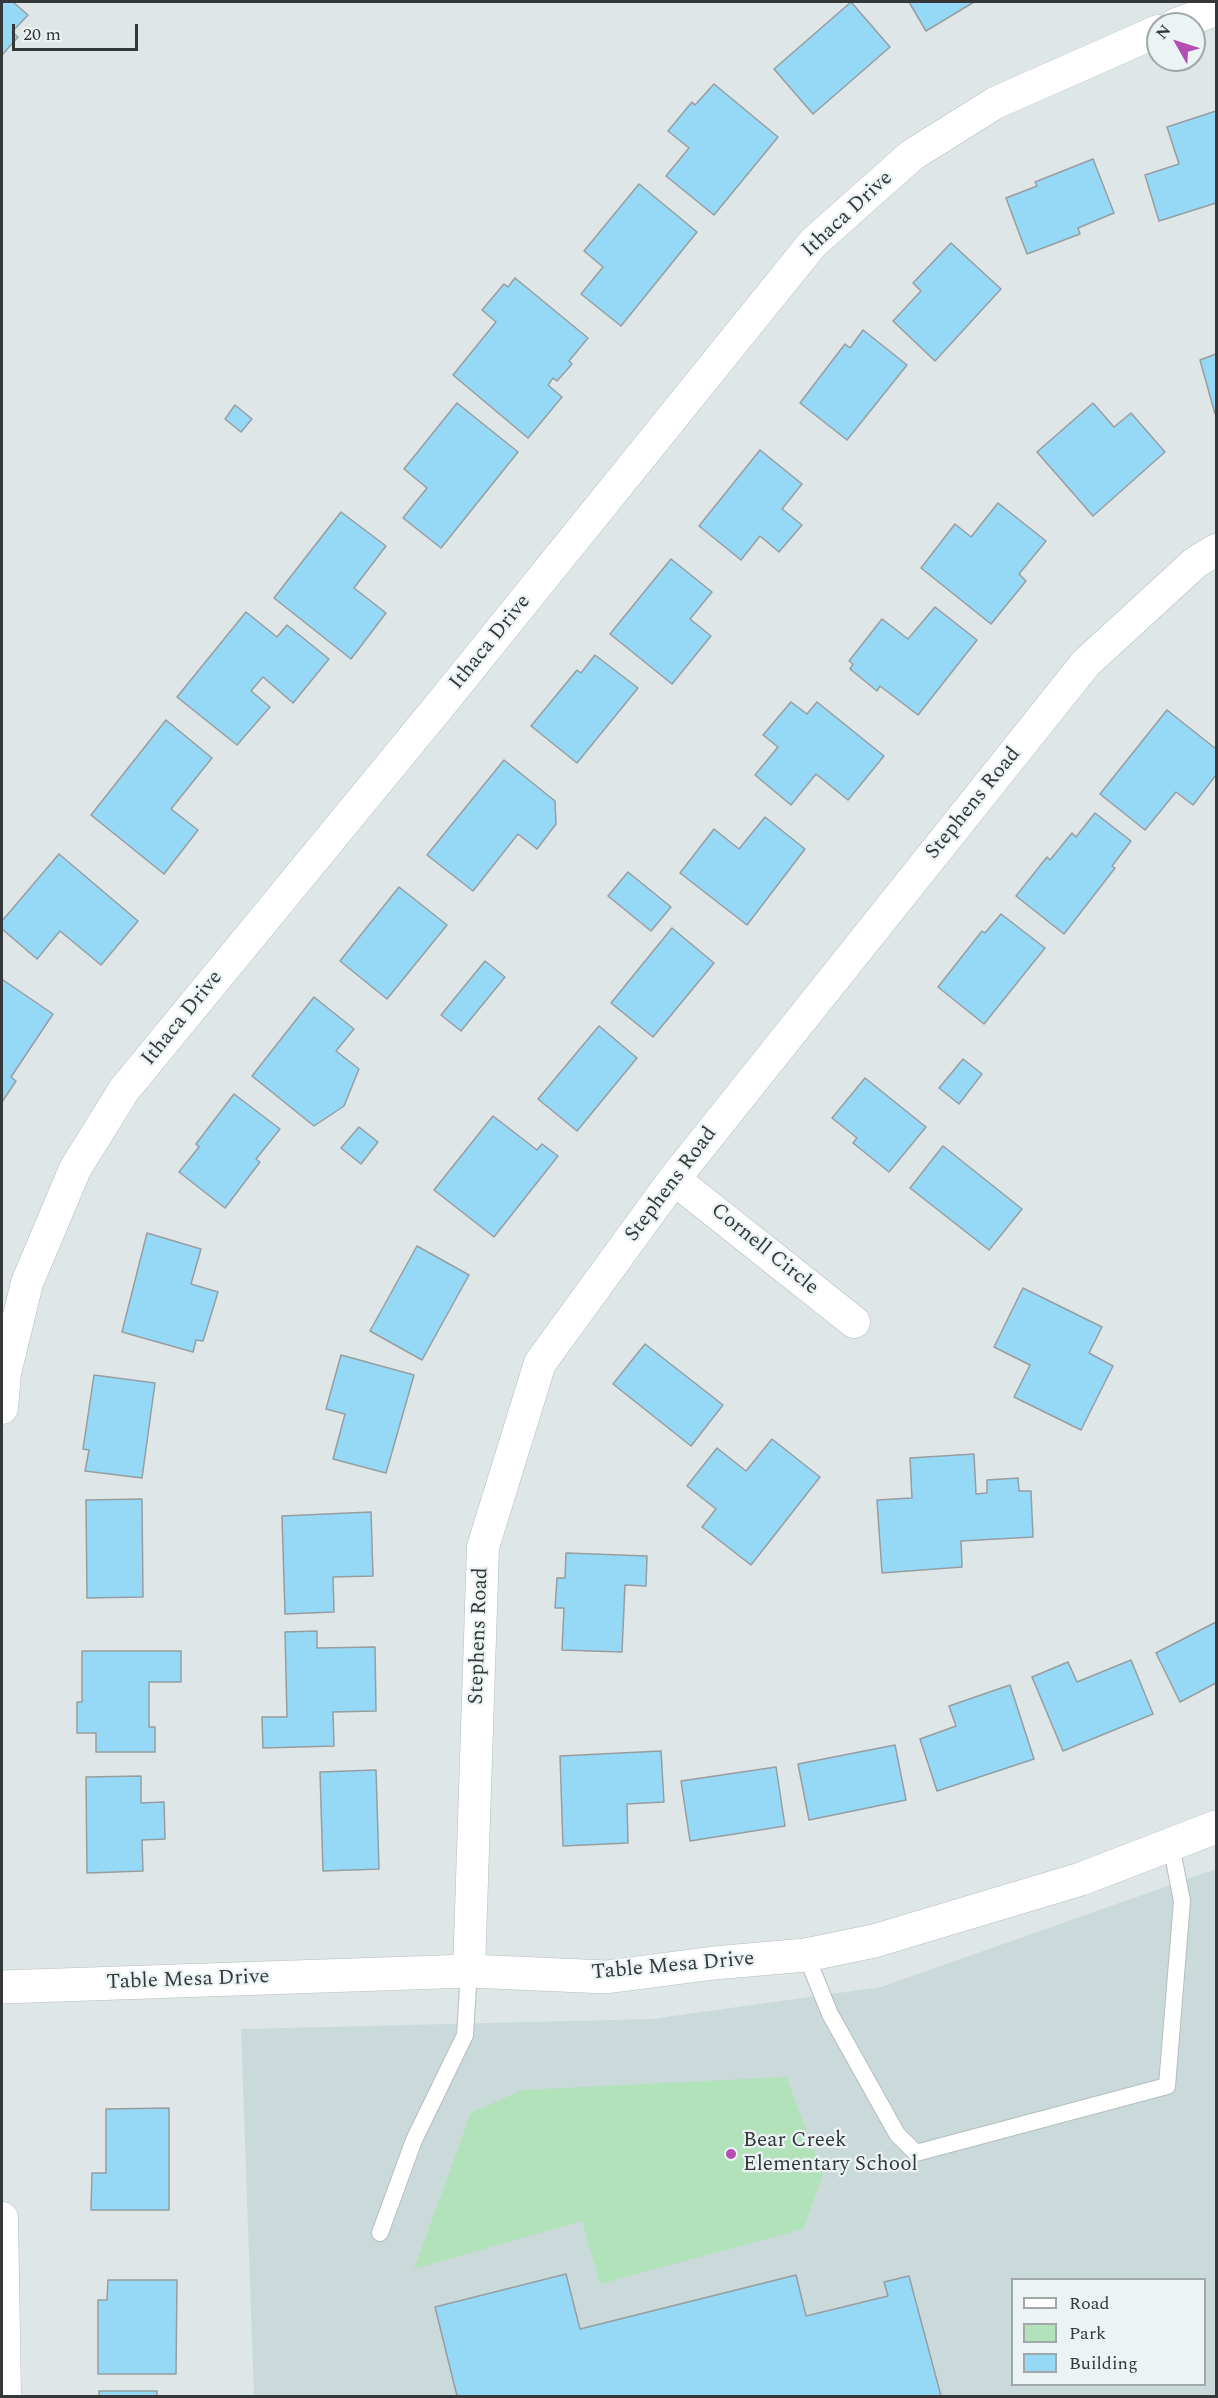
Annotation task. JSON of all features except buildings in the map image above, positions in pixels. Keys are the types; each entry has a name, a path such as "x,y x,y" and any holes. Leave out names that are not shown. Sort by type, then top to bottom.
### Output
{"street":[{"name":"Ithaca Drive","path":"2,1408 5,1373 27,1282 75,1169 124,1090 434,714 813,243 912,156 995,103 1146,36"},
{"name":"Stephens Road","path":"469,1971 483,1547 540,1363 674,1179 1086,663 1196,562 1216,550"},
{"name":"Cornell Circle","path":"674,1179 854,1322"},
{"name":"Table Mesa Drive","path":"2,1987 469,1971 606,1977 714,1963 807,1955 874,1941 1081,1879 1216,1827"},
{"path":"2,2218 5,2397"}],"lane":[{"path":"807,1955 830,2014 897,2134 916,2153 1167,2086 1182,1901 1171,1845"},
{"path":"380,2233 414,2140 465,2035 469,1971"}],"shaded area":[{"name":"Bear Creek Elementary School","path":"1216,1869 1216,2396 254,2396 241,2029 652,2019 881,1987"}],"green space":[{"path":"786,2077 823,2174 803,2229 600,2284 582,2221 414,2269 471,2113 522,2090"}],"place":[{"name":"Bear Creek Elementary School","path":"731,2154"}]}
